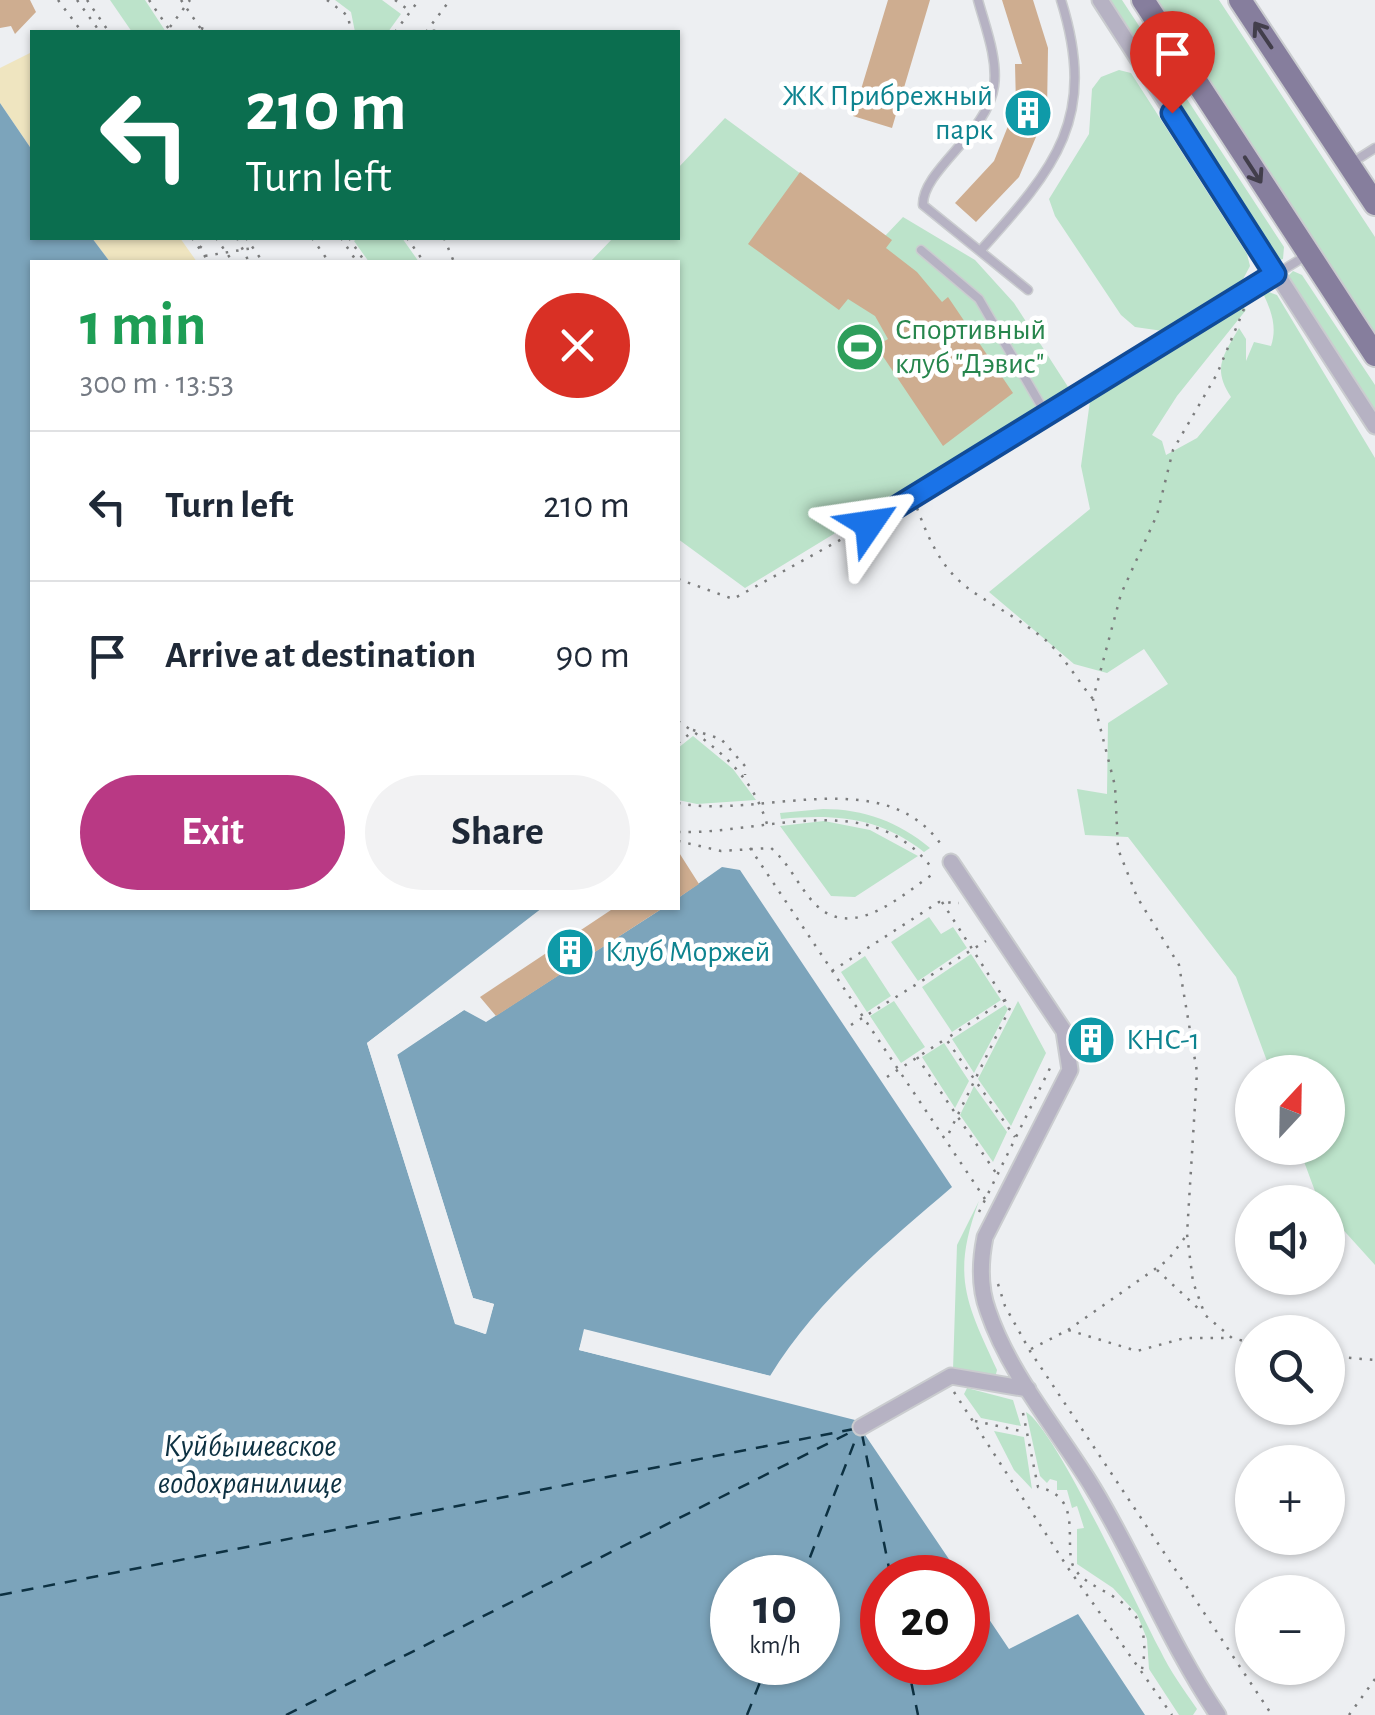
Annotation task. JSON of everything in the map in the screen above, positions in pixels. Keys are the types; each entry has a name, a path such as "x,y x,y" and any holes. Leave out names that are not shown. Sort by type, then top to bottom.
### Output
{"main road":[{"path":"1143,0 1375,356"},
{"path":"1240,0 1375,204"}],"street":[{"path":"1100,0 1375,426"},
{"path":"952,862 1064,1031 1070,1053 1070,1070 998,1207 980,1259 986,1307 1028,1389 1094,1490 1181,1659 1218,1715"},
{"path":"860,1428 951,1376 1028,1389"}],"lane":[{"path":"978,0 994,85 984,118 923,195 923,205 1028,290"},
{"path":"980,251 1042,182 1076,99 1076,59 1061,0"},
{"path":"1349,164 1375,148"},
{"path":"921,250 979,299 1046,414"},
{"path":"869,524 1308,254"}],"path":[{"path":"58,0 80,30"},
{"path":"77,0 99,30"},
{"path":"87,0 107,30"},
{"path":"150,0 169,30"},
{"path":"181,0 201,30"},
{"path":"171,30 190,0"},
{"path":"327,0 348,16 351,30"},
{"path":"395,0 411,12"},
{"path":"397,30 420,0"},
{"path":"427,30 450,0"},
{"path":"434,20 434,30"},
{"path":"199,27 206,30"},
{"path":"193,240 207,260"},
{"path":"200,249 206,240"},
{"path":"217,240 232,260"},
{"path":"247,240 262,260"},
{"path":"342,240 357,260"},
{"path":"344,243 348,240"},
{"path":"204,256 253,248"},
{"path":"1093,699 1121,594 1158,515 1173,450 1216,374 1252,289"},
{"path":"913,497 942,566 977,598 1045,640 1093,699 1115,786 1118,849 1137,897 1178,965 1182,983 1197,1072 1187,1234 1192,1282 1205,1315"},
{"path":"680,579 733,598 869,524"},
{"path":"680,722 709,740 744,776 761,803 767,824"},
{"path":"680,741 692,730"},
{"path":"692,730 731,747 745,766 744,776"},
{"path":"680,803 709,810 826,797 876,804 924,828 952,862 870,915 840,918 815,904 771,848 721,851 680,841"},
{"path":"680,832 824,818 859,823 911,846 934,873"},
{"path":"749,847 985,1199"},
{"path":"832,971 941,901 954,900 966,910"},
{"path":"941,901 1010,1008 945,1140"},
{"path":"851,1024 986,940"},
{"path":"886,1076 1006,1000"},
{"path":"946,1039 1016,1138"},
{"path":"976,1221 1054,1054"},
{"path":"918,1057 997,1174"},
{"path":"1030,1350 1068,1330 1156,1269 1187,1234"},
{"path":"1156,1269 1232,1338"},
{"path":"996,1274 1005,1306 1030,1350 1272,1715"},
{"path":"1068,1330 1137,1351 1185,1338 1235,1339"},
{"path":"1345,1357 1375,1360"},
{"path":"945,1378 1068,1568 1172,1715"},
{"path":"997,1384 1020,1400 1038,1488 1059,1500 1072,1524 1075,1568 1117,1596 1142,1630 1142,1669"},
{"path":"973,1421 1027,1432"},
{"path":"1349,1715 1375,1680"}],"green space":[{"path":"110,0 145,0 165,30 131,30"},
{"path":"335,0 382,0 401,14 389,30 355,30 351,12"},
{"path":"1099,0 1122,0 1284,247 1283,259 1276,261"},
{"path":"1154,0 1219,0 1375,237 1375,337"},
{"path":"1119,70 1131,73 1247,254 1250,266 1241,283 1163,331 1135,327 1121,315 1055,216 1049,199 1089,134 1092,89 1101,77"},
{"name":"Спортивный клуб \"Дэвис\"","path":"725,118 885,236 903,217 975,260 1014,303 1070,390 745,588 680,540 680,260 592,260 611,240 680,240 680,166"},
{"path":"403,240 418,260 368,260 354,241"},
{"path":"1293,271 1302,275 1375,385 1375,420 1286,278"},
{"path":"1261,289 1277,295 1375,458 1375,1265 1345,1232 1345,1185 1313,1185 1305,1165 1345,1165 1345,1055 1265,1055 1236,977 1128,837 1085,835 1077,789 1107,794 1108,723 1168,684 1144,649 1107,673 1074,664 989,592 1090,509 1081,466 1090,401 1241,304 1246,310 1177,396 1152,435 1162,441 1166,455 1197,438 1231,397 1221,370 1224,354 1239,328 1246,339 1246,361 1254,342 1271,346 1270,310"},
{"path":"693,736 733,769 756,800 697,804 680,800 680,746"},
{"path":"853,811 880,819 930,848 924,852 890,831 856,820 781,819 780,813"},
{"path":"824,821 870,830 918,856 855,897 831,896 780,826"},
{"path":"929,917 941,934 953,927 967,948 918,981 891,942"},
{"path":"971,954 1001,1000 952,1032 922,987"},
{"path":"865,956 891,996 867,1012 841,972"},
{"path":"894,1001 925,1047 901,1063 870,1016"},
{"path":"1018,1001 1046,1053 1011,1126 978,1079"},
{"path":"1005,1005 1008,1009 974,1073 952,1039"},
{"path":"944,1043 969,1081 955,1108 922,1057"},
{"path":"974,1086 1007,1132 993,1162 960,1115"},
{"path":"979,1201 970,1227 964,1270 970,1306 997,1370 995,1378 953,1370 957,1245"},
{"path":"967,1388 1013,1400 1021,1426 981,1418 964,1394"},
{"path":"1026,1412 1056,1450 1096,1522 1164,1658 1197,1709 1193,1715 1179,1715 1149,1669 1147,1639 1137,1614 1113,1588 1077,1564 1077,1529 1084,1528 1077,1506 1072,1508 1067,1490 1057,1490 1057,1481 1050,1479 1047,1483 1040,1476"},
{"path":"994,1431 1024,1437 1032,1489 1014,1470"}],"sand":[{"path":"30,53 30,147 0,103 0,68"},
{"path":"94,240 181,240 196,260 108,260"}],"water":[{"name":"Куйбышевское водохранилище","path":"0,103 30,147 30,240 94,240 108,260 30,260 30,910 539,910 367,1043 455,1323 485,1334 494,1304 473,1298 397,1054 464,1010 486,1022 660,910 680,910 680,897 722,867 740,870 952,1187 831,1297 770,1376 585,1330 579,1350 855,1420 946,1555 860,1555 860,1685 990,1685 990,1621 1009,1649 1078,1614 1145,1715 0,1715"}],"pier":[{"path":"444,985 447,989 373,1045 459,1320 482,1327 488,1307 469,1300 392,1055 460,1006 464,1010 397,1055 473,1298 494,1304 486,1334 455,1324 367,1043"},
{"path":"584,1329 775,1377 768,1380 588,1336 585,1346 814,1404 813,1408 579,1350"}],"building":[{"path":"0,0 30,0 36,12 15,34 11,26 0,28"},
{"path":"888,0 930,0 892,128 853,116"},
{"name":"ЖК Прибрежный парк","path":"1002,0 1033,0 1048,48 1047,111 1019,177 976,222 955,203 994,161 1016,106 1015,64 1022,64"},
{"path":"800,172 892,240 886,248 917,272 942,302 948,297 1013,393 943,446 876,346 888,339 875,316 848,299 839,310 748,244"},
{"name":"Клуб Моржей","path":"680,854 699,884 680,897"},
{"name":"Клуб Моржей","path":"611,910 660,910 496,1016 480,997"}],"ferry route":[{"path":"0,1595 854,1429"},
{"path":"286,1715 855,1430"},
{"path":"811,1555 858,1433"},
{"path":"862,1434 886,1555"},
{"path":"747,1715 759,1685"},
{"path":"912,1685 918,1715"}],"place":[{"name":"ЖК Прибрежный парк","path":"1028,113"},
{"name":"Спортивный клуб \"Дэвис\"","path":"860,347"},
{"name":"Клуб Моржей","path":"570,952"},
{"name":"КНС-1","path":"1091,1040"}],"route":[{"path":"869,524 1275,274 1172,113"}]}
